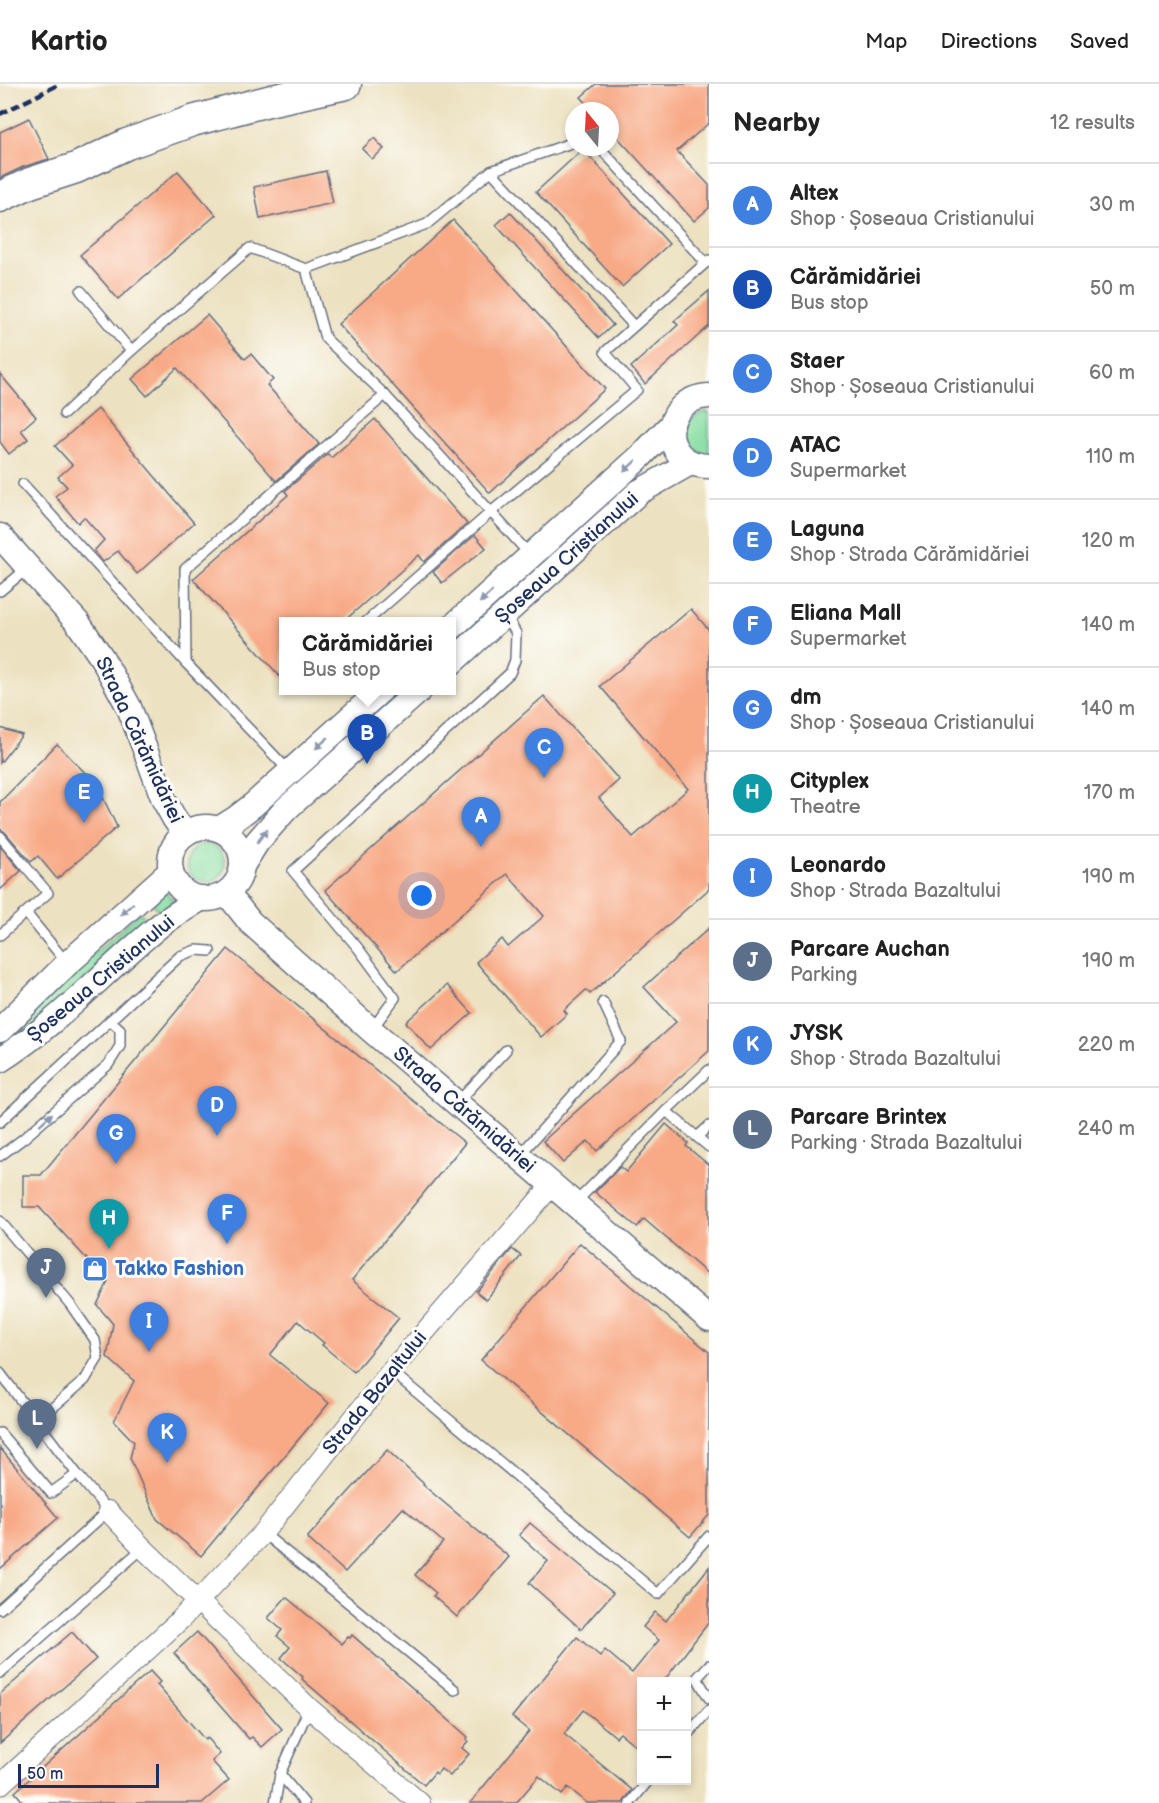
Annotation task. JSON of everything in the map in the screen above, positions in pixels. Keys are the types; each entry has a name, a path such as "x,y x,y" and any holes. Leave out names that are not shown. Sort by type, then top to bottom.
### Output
{"main road":[{"path":"0,197 30,183 76,168 127,144 192,121 346,84"},
{"path":"0,219 76,168"}],"street":[{"name":"Șoseaua Cristianului","path":"700,465 681,456 674,447 671,436 675,415 681,407 689,400 705,394"},
{"name":"Șoseaua Cristianului","path":"456,624 641,456 672,424"},
{"name":"Șoseaua Cristianului","path":"456,658 639,492 700,465"},
{"name":"Strada Cărămidăriei","path":"0,536 78,623 102,658 129,707 164,800 185,834"},
{"path":"219,829 235,819 290,772 375,695"},
{"path":"242,866 239,848 234,840 219,829 205,827 191,830 179,839 170,859 175,881 182,890 192,896 213,898 226,892 238,879 242,866 263,834 286,809 414,695"},
{"name":"Șoseaua Cristianului","path":"0,1030 67,964 171,871"},
{"name":"Strada Cărămidăriei","path":"226,892 250,922 371,1030 709,1319"},
{"name":"Șoseaua Cristianului","path":"0,1060 81,997 160,925 202,898"},
{"name":"Strada Bazaltului","path":"0,1785 198,1602 262,1533 391,1371 552,1185"},
{"path":"108,1511 198,1602 309,1708 409,1796 420,1803"}],"lane":[{"path":"64,414 131,351 250,248 306,269 427,224 491,171 565,145"},
{"path":"371,617 491,512 637,390 605,352 707,262 608,156"},
{"path":"491,171 634,326"},
{"path":"306,269 326,338 385,395 531,556"},
{"path":"81,291 131,351"},
{"path":"186,663 184,569 385,395"},
{"path":"23,484 186,663 290,772"},
{"path":"0,591 28,568"},
{"path":"371,1030 395,998 293,871 510,673 515,660 516,633 513,625 504,615"},
{"path":"0,836 48,893 0,935"},
{"path":"26,913 67,964"},
{"path":"0,1122 180,956 196,950 210,951"},
{"path":"519,1156 621,1041 603,1002"},
{"path":"0,1156 108,1065 120,1046 120,1029 110,1020"},
{"path":"456,1104 506,1050"},
{"path":"575,1203 666,1110 709,1070"},
{"path":"666,1110 709,1147"},
{"path":"697,1137 709,1126"},
{"path":"0,1221 70,1304 95,1340 98,1358 85,1380 37,1421"},
{"path":"391,1371 658,1594 709,1536"},
{"path":"0,1373 108,1511 0,1609"},
{"path":"0,1433 51,1493 78,1474"},
{"path":"262,1533 455,1690"},
{"path":"0,1673 143,1548"},
{"path":"709,1665 697,1678 709,1698"},
{"path":"275,1803 280,1774 309,1708"},
{"path":"691,1731 709,1710"},
{"path":"280,1774 304,1803"},
{"path":"630,1803 645,1785"}],"green space":[{"path":"703,412 709,412 709,455 694,451 686,434 688,424"},
{"path":"206,844 219,850 225,863 219,876 206,882 193,876 187,863 193,850"},
{"path":"165,888 170,897 178,903 161,914 152,903"},
{"path":"140,912 149,924 26,1032 0,1048 28,1013"}],"building":[{"path":"596,84 709,84 709,123 677,151 709,185 709,208 694,221 619,139 619,102 586,102 581,97"},
{"path":"29,118 49,159 23,167 0,178 0,132"},
{"path":"374,138 384,149 372,159 362,149"},
{"path":"575,156 589,156 669,244 622,287 536,192"},
{"path":"178,171 216,215 118,299 80,255"},
{"path":"326,171 333,203 260,219 254,187"},
{"path":"510,212 613,325 599,338 496,225"},
{"path":"453,220 605,389 490,493 338,324"},
{"path":"709,291 709,326 645,384 631,367 678,325 674,321"},
{"path":"207,315 245,359 251,354 273,380 267,385 319,444 276,481 177,368 147,396 132,379"},
{"path":"0,374 36,417 21,430 28,439 9,454 0,442"},
{"path":"98,409 194,523 137,574 118,551 103,562 94,551 104,540 84,517 78,523 55,496 67,487 58,477 72,465 55,446"},
{"path":"375,419 467,524 424,562 419,555 349,617 279,617 279,676 193,579 288,495 285,491 328,454 331,458"},
{"path":"475,535 486,548 442,583 433,572"},
{"path":"691,609 709,630 709,889 590,994 586,990 564,1010 567,1014 541,1037 476,962 502,939 508,947 544,916 507,874 397,971 325,890 544,696 619,780 599,798 633,837 688,789 600,686"},
{"path":"0,728 22,735 0,763"},
{"path":"57,744 97,785 117,827 57,879 38,856 31,862 0,829 0,802"},
{"path":"0,846 21,871 0,890"},
{"path":"709,928 709,1051 597,1151 588,1141 563,1163 543,1141 676,1022 644,987"},
{"path":"228,949 465,1143 352,1280 399,1318 354,1372 298,1321 270,1355 329,1403 201,1556 157,1519 130,1458 134,1442 114,1421 134,1381 107,1357 113,1324 97,1305 108,1282 39,1207 23,1207 23,1175 41,1175"},
{"path":"447,985 472,1013 431,1050 406,1022"},
{"path":"666,1124 688,1143 686,1146 709,1165 709,1275 644,1219 637,1227 595,1192 620,1167 626,1172"},
{"path":"580,1243 709,1352 709,1515 690,1537 481,1360"},
{"path":"512,1249 521,1256 486,1300 476,1292"},
{"path":"0,1448 58,1518 0,1569"},
{"path":"387,1450 423,1485 509,1557 457,1617 433,1596 436,1593 415,1575 443,1542 403,1508 345,1572 307,1538"},
{"path":"530,1523 613,1593 581,1629 529,1583 548,1561 519,1535"},
{"path":"709,1567 709,1622 667,1677 637,1677 637,1747 620,1733 616,1737 583,1710 564,1734 632,1790 623,1803 587,1803 568,1787 562,1795 539,1776 516,1803 470,1803 529,1731 512,1717 577,1637 600,1656 605,1650 632,1673 659,1640 643,1627 655,1612 666,1621"},
{"path":"286,1597 342,1644 352,1635 468,1737 466,1739 468,1741 462,1748 469,1754 450,1776 441,1769 437,1774 435,1772 424,1785 281,1658 290,1647 277,1636 282,1630 268,1618"},
{"path":"72,1632 96,1659 0,1743 0,1694"},
{"path":"197,1632 282,1729 262,1747 252,1737 249,1739 174,1653"},
{"path":"150,1671 160,1682 157,1685 220,1754 212,1761 229,1780 202,1803 24,1803 15,1792"}],"railway":[{"path":"0,114 60,84"}],"place":[{"name":"Cărămidăriei","path":"367,764"},
{"name":"Staer","path":"544,778"},
{"name":"Laguna","path":"84,823"},
{"name":"Altex","path":"481,847"},
{"name":"ATAC","path":"217,1136"},
{"name":"dm","path":"116,1164"},
{"name":"Eliana Mall","path":"227,1244"},
{"name":"Cityplex","path":"109,1249"},
{"name":"Takko Fashion","path":"95,1269"},
{"name":"Parcare Auchan","path":"46,1298"},
{"name":"Leonardo","path":"149,1352"},
{"name":"Parcare Brintex","path":"37,1449"},
{"name":"JYSK","path":"167,1463"}]}
